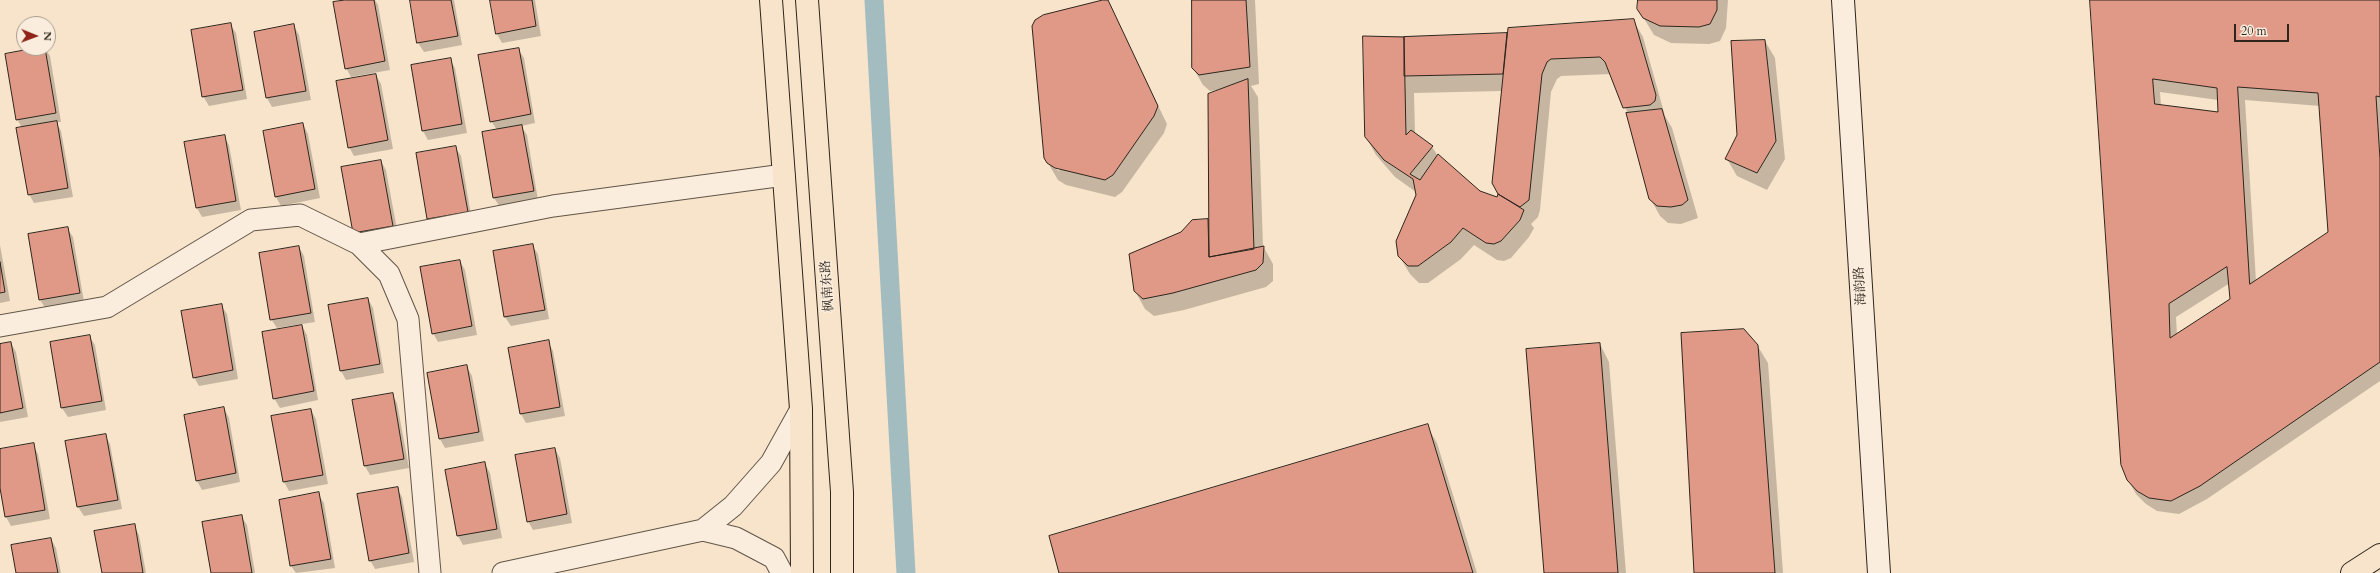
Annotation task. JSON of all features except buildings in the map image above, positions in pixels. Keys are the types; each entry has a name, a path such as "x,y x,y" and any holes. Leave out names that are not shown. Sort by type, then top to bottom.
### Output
{"main road":[{"path":"771,0 801,408 802,573"},
{"name":"枫南东路","path":"807,0 842,492 842,573"},
{"name":"海韵路","path":"1843,0 1879,573"},
{"path":"2352,573 2380,556"}],"street":[{"path":"359,244 553,206 784,175"},
{"path":"0,326 107,307 251,220 300,215 359,244 389,274 408,319 430,573"},
{"path":"703,530 732,506 771,463 801,408"},
{"path":"503,573 703,530 736,538 774,558 782,573"}],"waterway":[{"path":"874,0 906,573"}]}
